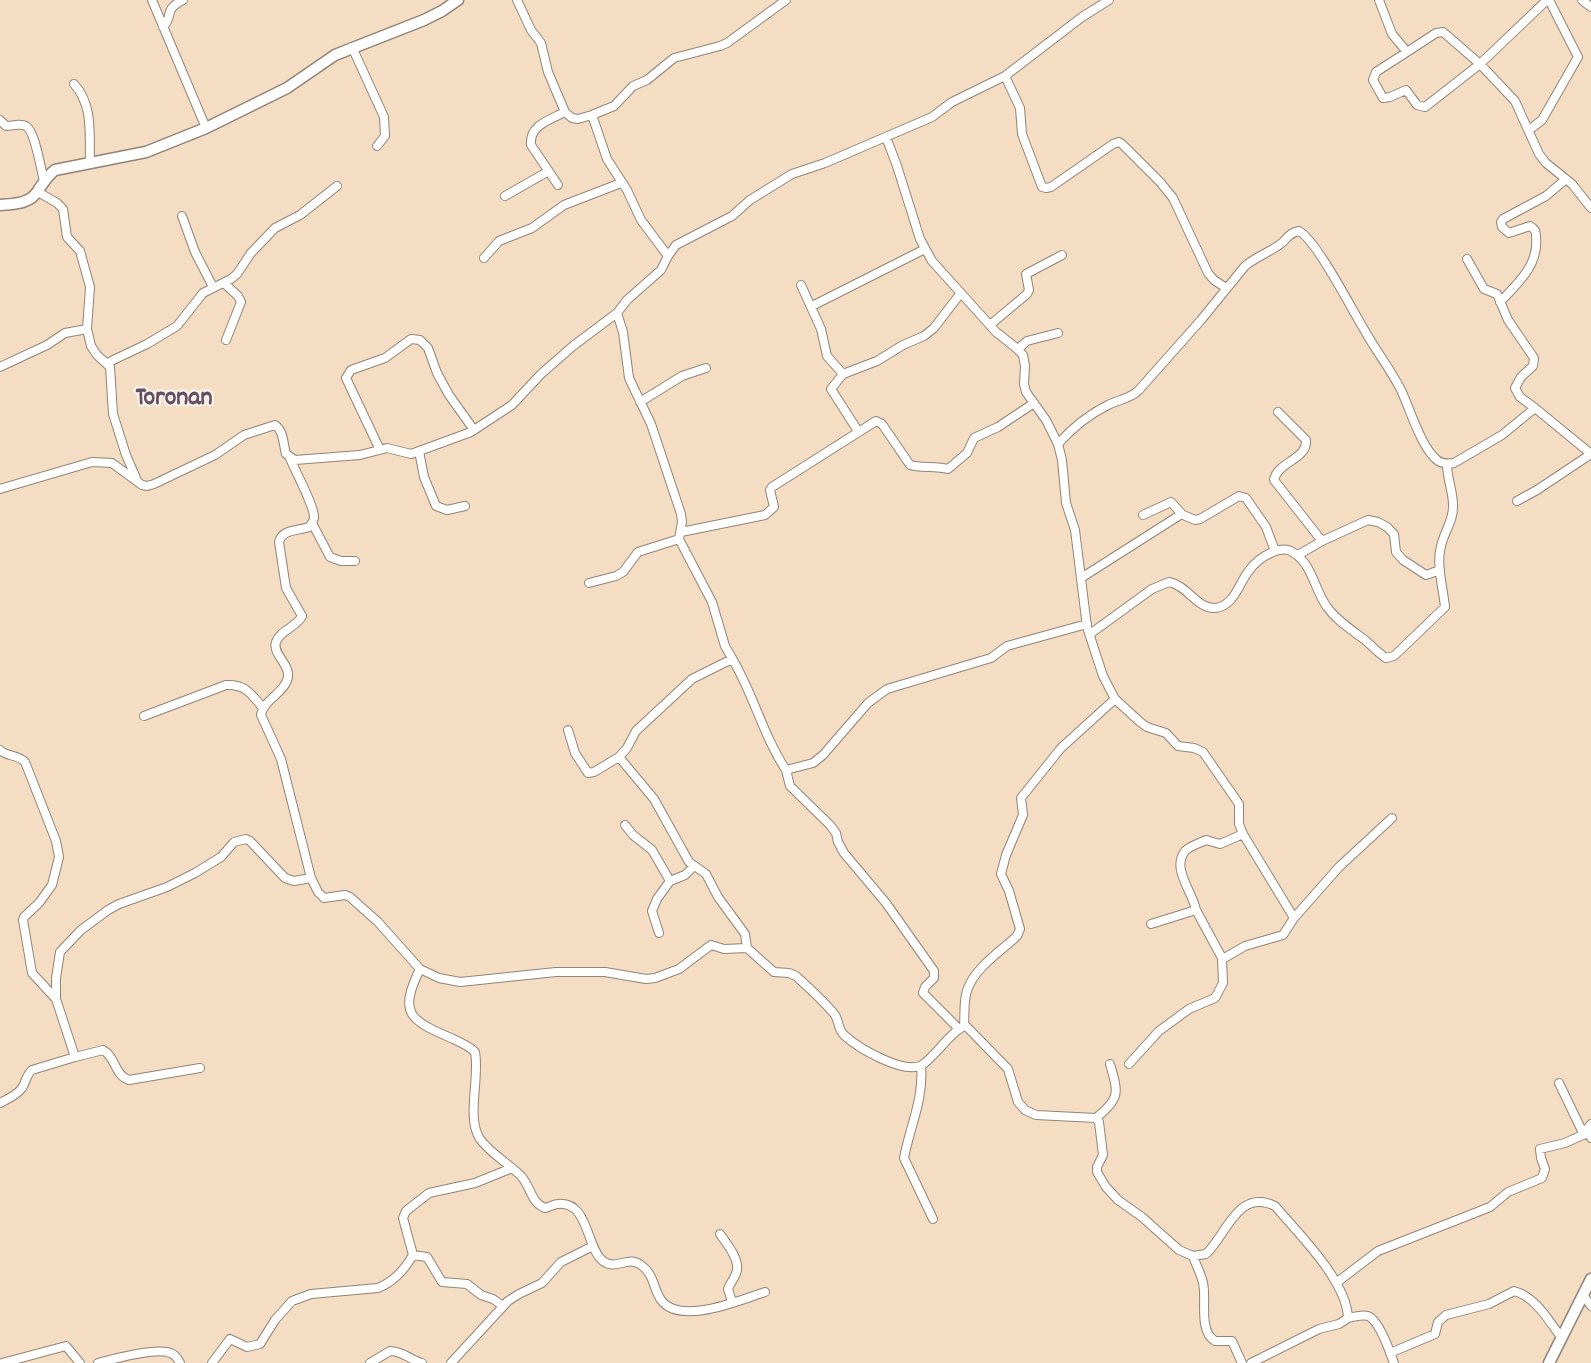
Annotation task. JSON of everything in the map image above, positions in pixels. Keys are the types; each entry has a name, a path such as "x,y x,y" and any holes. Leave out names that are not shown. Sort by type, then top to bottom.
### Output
{"street":[{"path":"152,0 206,128"},
{"path":"164,27 171,7 183,0"},
{"path":"0,205 27,201 38,192 50,173 63,167 90,164 146,152 206,128 287,88 325,60 352,47 424,20 458,0"},
{"path":"517,0 531,30 541,43 548,72 565,112 572,118 578,119 614,105 627,91 646,80 669,60 727,43 786,0"},
{"path":"290,458 295,460 360,455 387,448 411,454 474,430 512,405 541,374 573,346 617,313 627,300 661,270 676,245 732,216 750,200 792,174 825,163 923,122 952,102 1005,76 1082,17 1109,0"},
{"path":"1379,0 1392,34 1407,52"},
{"path":"1529,130 1542,120 1578,57 1548,0 1480,64 1425,107 1417,105 1406,90 1390,98 1383,98 1373,80 1376,72 1436,33 1443,32 1480,64 1515,101 1539,154 1545,163 1566,179 1591,208"},
{"path":"1582,0 1591,7"},
{"path":"352,47 384,117 385,136 377,146"},
{"path":"1005,76 1020,108 1022,134 1042,187 1051,187 1119,142 1173,198 1208,273 1226,288"},
{"path":"74,84 84,97 88,108 90,164"},
{"path":"558,185 547,172 531,145 531,131 565,112"},
{"path":"592,115 602,149 627,190 641,220 668,256"},
{"path":"0,120 6,126 24,125 28,127 36,147 44,181"},
{"path":"886,137 916,226 932,261 990,326 1023,355 1026,392 1058,444 1062,459 1066,503 1075,530 1087,624 1103,676 1115,699 1144,725 1166,733 1178,746 1203,752 1239,804 1239,824 1243,834 1294,918"},
{"path":"505,196 547,172"},
{"path":"1500,302 1523,278 1531,266 1537,248 1536,230 1533,227 1509,233 1502,227 1501,222 1546,196 1566,179"},
{"path":"484,258 499,241 532,228 564,205 621,183"},
{"path":"107,363 147,344 177,326 203,293 237,274 251,253 275,228 300,214 337,186"},
{"path":"38,192 63,209 67,237 80,251 84,262 90,287 87,329 91,346 110,367 113,414 126,455 138,482"},
{"path":"182,216 195,252 213,287"},
{"path":"1058,444 1089,416 1138,392 1245,266 1277,247 1293,232 1299,231 1305,235 1400,388 1413,420 1434,456 1440,462 1454,463 1502,435 1535,408"},
{"path":"812,306 925,249"},
{"path":"990,326 1027,294 1029,290 1026,274 1062,255"},
{"path":"1467,259 1484,289 1496,292 1508,320 1534,358 1533,366 1521,377 1515,388 1520,397 1591,454 1517,501"},
{"path":"224,283 241,302 226,340"},
{"path":"801,285 825,339 827,357 843,374"},
{"path":"858,431 831,389 843,374 877,361 903,345 924,336 939,322 960,294"},
{"path":"617,313 623,332 629,378 662,452 681,513 680,536 712,602 725,646 741,674 766,736 786,770 790,786 836,833 844,853 886,903 934,971 934,978 925,987 923,993 1008,1069 1018,1102 1025,1110 1036,1115 1096,1118 1112,1104 1118,1091 1110,1064"},
{"path":"0,368 47,345 65,333 87,329"},
{"path":"1018,349 1028,341 1058,333"},
{"path":"380,450 346,378 351,370 385,358 411,339 420,340 428,348 437,374 474,430"},
{"path":"640,402 682,376 706,368"},
{"path":"590,582 616,576 629,567 638,552 680,536 765,516 774,507 770,490 772,487 876,421 880,422 910,465 948,469 967,453 974,438 998,427 1034,403"},
{"path":"1278,411 1307,443 1305,450 1278,471 1274,480 1322,541"},
{"path":"0,489 92,462 112,463 147,486 215,455 244,435 275,424 280,430 283,446 314,514 312,523 322,544 335,560 355,561"},
{"path":"419,451 424,477 436,506 447,510 465,506"},
{"path":"1090,634 1152,589 1169,582 1181,586 1200,603 1214,608 1219,607 1233,597 1254,564 1275,551 1289,550 1298,555 1313,578 1326,607 1386,658 1394,656 1445,607 1440,570 1441,546 1454,507 1447,477 1447,464"},
{"path":"1143,515 1173,502 1181,514 1195,520 1243,496 1266,527 1275,551"},
{"path":"1081,578 1181,514"},
{"path":"1298,555 1368,520 1388,527 1396,537 1396,552 1403,560 1426,575 1440,570"},
{"path":"312,523 304,529 284,534 279,542 286,588 302,616 275,642 275,648 288,671 288,676 283,686 263,708 261,715 281,759 311,878 324,898 345,895 350,897 378,922 420,969 439,978 460,982 556,972 604,972 646,979 655,978 679,969 711,945 724,949 747,948"},
{"path":"786,770 813,763 823,755 868,703 886,689 991,658 1007,646 1087,624"},
{"path":"568,730 575,753 588,773 594,772 619,758 636,731 692,679 734,660"},
{"path":"144,716 226,685 247,689 263,708"},
{"path":"619,758 654,799 689,862 706,874 718,897 745,934 747,948 774,972 796,976 834,1014 843,1034 870,1054 914,1068 921,1066 941,1049 961,1027 970,984 979,972 1017,936 1020,929 1009,891 1001,874 1006,855 1023,815 1022,798 1061,748 1115,699"},
{"path":"0,750 3,753 17,756 25,762 59,851 57,870 52,885 23,920 32,973 56,999"},
{"path":"1222,958 1245,946 1283,935 1294,918 1339,867 1392,818"},
{"path":"625,825 633,835 652,850 670,881"},
{"path":"1129,1064 1158,1030 1189,1009 1215,998 1223,983 1222,958 1196,910 1181,873 1183,855 1186,849 1206,840 1220,844 1243,834"},
{"path":"75,1057 56,999 56,978 60,952 81,930 119,904 157,891 195,873 221,857 234,842 246,839 285,878 294,881 311,878"},
{"path":"659,933 652,911 662,891 670,881 685,875 694,867"},
{"path":"1151,924 1196,910"},
{"path":"420,969 409,998 410,1012 422,1025 466,1045 475,1052 477,1069 475,1131 488,1147 522,1178 540,1206 545,1208 559,1204 573,1208 584,1222 600,1259 612,1265 633,1260 638,1262 650,1274 662,1301 676,1310 706,1310 765,1292"},
{"path":"0,1103 16,1095 32,1070 103,1050 112,1059 120,1074 129,1080 200,1068"},
{"path":"921,1066 920,1100 904,1158 933,1218"},
{"path":"1336,1283 1378,1251 1490,1207 1508,1192 1542,1178 1545,1169 1540,1158 1540,1149 1565,1143 1589,1132 1559,1083"},
{"path":"1096,1118 1099,1122 1103,1155 1097,1167 1099,1176 1118,1200 1142,1217 1167,1242 1185,1254 1193,1256 1206,1254 1233,1216 1242,1208 1249,1203 1267,1202 1275,1206 1312,1249 1336,1283 1348,1318"},
{"path":"413,1255 403,1218 406,1211 429,1194 475,1183 512,1168"},
{"path":"720,1234 737,1265 728,1289 732,1302"},
{"path":"450,1363 503,1306 519,1293 542,1283 569,1257 593,1246"},
{"path":"413,1255 427,1257 442,1282 467,1284 480,1295 493,1299 503,1306"},
{"path":"212,1363 230,1340 234,1339 247,1347 260,1344 275,1320 292,1301 311,1294 378,1288 386,1285 401,1272 413,1255"},
{"path":"1193,1256 1204,1287 1203,1301 1209,1336 1215,1341 1232,1341 1242,1363"},
{"path":"1550,1363 1591,1279"},
{"path":"1390,1353 1435,1334 1438,1322 1446,1315 1489,1304 1514,1291 1537,1306 1561,1337"},
{"path":"1583,1295 1591,1305"},
{"path":"1251,1363 1319,1329 1339,1324 1348,1318 1364,1315 1372,1319 1394,1363"},
{"path":"2,1363 66,1346 80,1363"},
{"path":"99,1363 131,1354 164,1351 170,1353 180,1363"},
{"path":"370,1363 390,1351 403,1353 414,1361 422,1363"}],"district":[{"name":"Toronan","path":"174,400"}]}
